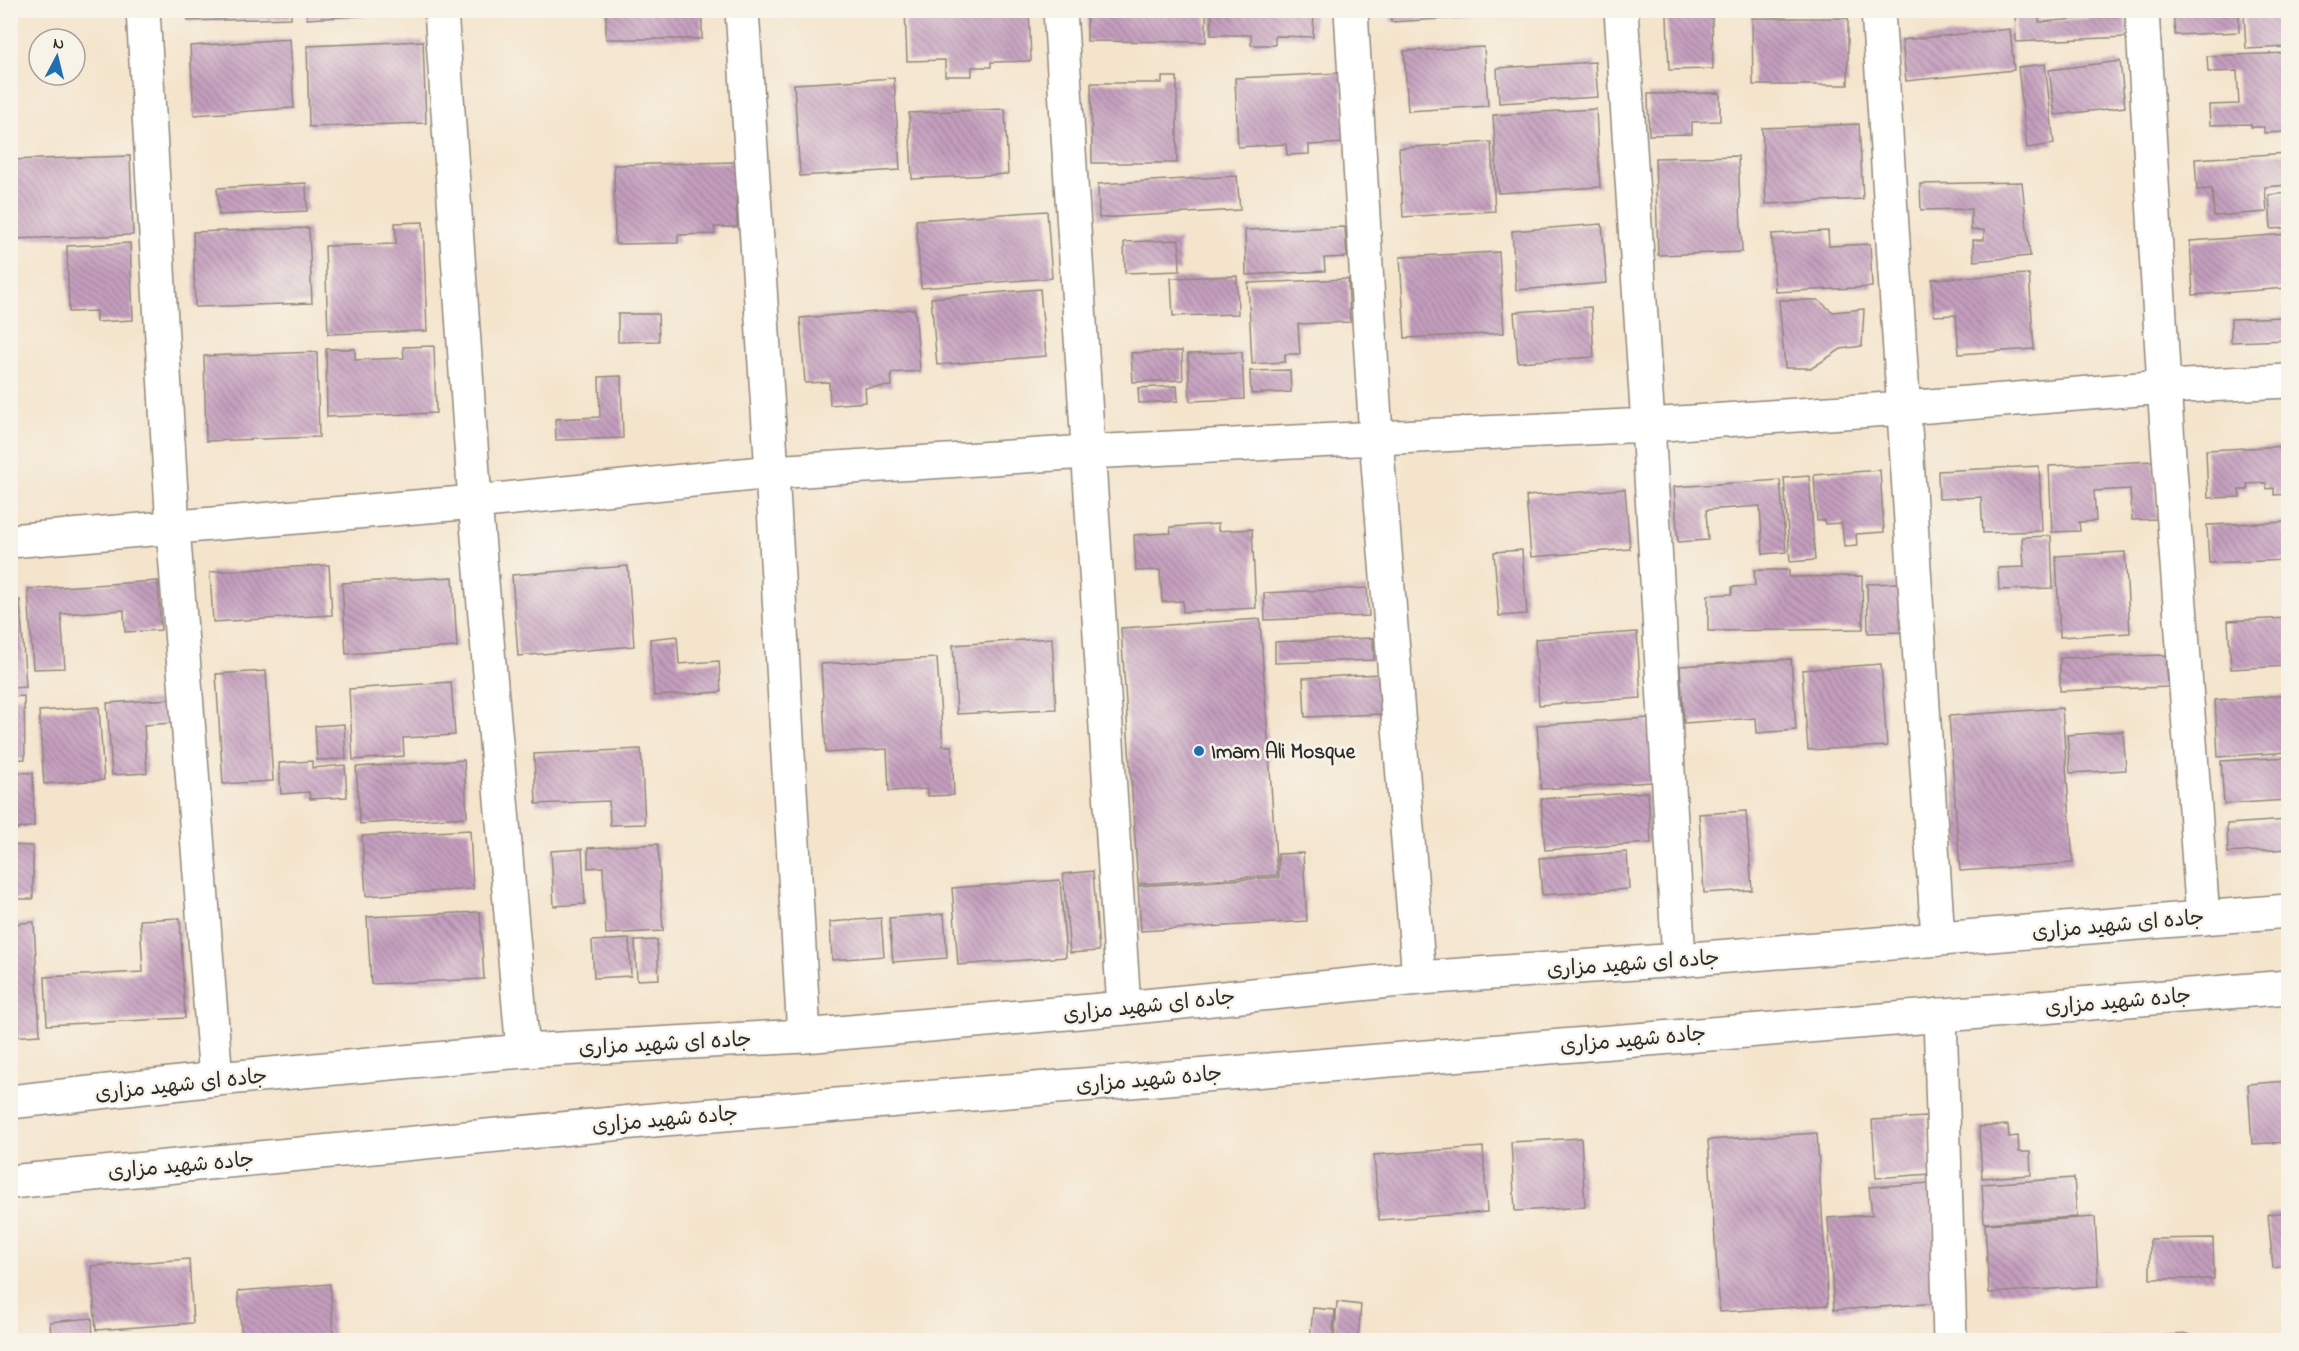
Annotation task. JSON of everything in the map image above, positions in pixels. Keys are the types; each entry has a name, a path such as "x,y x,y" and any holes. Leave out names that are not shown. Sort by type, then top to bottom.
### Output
{"street":[{"path":"143,10 173,528 216,1079"},
{"path":"441,10 475,502 523,1051"},
{"path":"742,10 772,472 804,1036"},
{"path":"1060,10 1124,1008"},
{"path":"1351,10 1376,438 1419,978"},
{"path":"1621,10 1679,960"},
{"path":"1878,10 1938,939"},
{"path":"2142,10 2164,387 2203,918"},
{"path":"10,541 475,502 772,472 1087,452 1648,425 1904,408 2164,387 2289,381"},
{"name":"جاده ای شهید مزاری","path":"10,1102 216,1079 523,1051 804,1036 1124,1008 1419,978 1679,960 2289,911"},
{"name":"جاده شهید مزاری","path":"10,1182 676,1118 2289,987"},
{"path":"1940,1015 1950,1341"}],"building":[{"path":"187,10 291,10 291,18 188,21"},
{"path":"306,10 410,10 410,13 307,19"},
{"path":"606,10 702,10 702,39 606,39"},
{"path":"905,10 1029,10 1031,61 991,62 991,67 972,67 972,76 945,76 945,60 907,61"},
{"path":"1087,10 1206,10 1206,42 1087,41"},
{"path":"1212,10 1314,10 1313,37 1275,36 1275,45 1251,45 1251,35 1211,35"},
{"path":"1390,10 1475,10 1476,17 1391,22"},
{"path":"2015,10 2039,10 2039,22 2125,15 2127,37 2016,42"},
{"path":"2173,10 2239,10 2239,32 2175,35"},
{"path":"2288,10 2288,47 2246,49 2244,12"},
{"path":"1712,14 1713,69 1669,70 1667,15"},
{"path":"1752,18 1848,18 1848,85 1753,85"},
{"path":"2010,29 2014,70 1906,81 1902,40"},
{"path":"290,39 294,108 194,115 190,46"},
{"path":"423,41 426,123 309,127 307,46"},
{"path":"1484,47 1488,106 1408,111 1404,51"},
{"path":"2288,53 2288,132 2264,133 2264,127 2251,127 2251,124 2210,125 2209,105 2239,104 2237,71 2208,72 2207,56"},
{"path":"2120,61 2125,107 2055,115 2049,70"},
{"path":"1595,62 1598,97 1499,103 1497,68"},
{"path":"2045,64 2054,144 2027,148 2018,67"},
{"path":"1341,73 1345,143 1309,145 1309,154 1287,155 1286,144 1238,147 1235,78"},
{"path":"1162,77 1177,77 1177,163 1092,163 1091,83 1162,83"},
{"path":"894,78 900,170 800,176 794,84"},
{"path":"1720,93 1720,121 1692,122 1692,134 1649,135 1648,94"},
{"path":"1005,109 1008,174 912,179 909,113"},
{"path":"1596,109 1600,187 1498,193 1493,115"},
{"path":"1859,124 1863,199 1766,204 1762,128"},
{"path":"1491,142 1495,211 1403,217 1399,148"},
{"path":"2288,153 2288,185 2265,187 2267,212 2214,216 2212,189 2197,190 2195,159"},
{"path":"130,156 133,235 10,239 10,160"},
{"path":"1738,156 1742,252 1658,255 1655,158"},
{"path":"736,162 737,227 714,227 715,234 678,235 678,243 615,244 614,165"},
{"path":"1237,176 1240,210 1099,218 1098,184"},
{"path":"2022,182 2030,256 1974,261 1973,240 1984,240 1984,230 1971,230 1971,209 1921,210 1920,184"},
{"path":"306,183 307,211 219,215 217,188"},
{"path":"2288,193 2288,228 2271,229 2269,195"},
{"path":"1047,211 1052,278 921,288 916,220"},
{"path":"423,222 427,331 328,334 325,246 396,244 395,223"},
{"path":"1602,224 1607,283 1516,290 1512,231"},
{"path":"1345,227 1347,257 1324,258 1325,271 1246,275 1245,230"},
{"path":"309,228 312,303 195,307 193,232"},
{"path":"1828,231 1829,246 1870,244 1872,287 1775,292 1772,234"},
{"path":"2288,234 2288,288 2193,295 2190,241"},
{"path":"1179,240 1180,271 1125,273 1124,242"},
{"path":"130,243 133,320 96,322 96,311 69,312 67,246"},
{"path":"1499,252 1504,333 1405,338 1400,257"},
{"path":"2029,274 2034,349 1959,354 1956,315 1934,316 1932,279"},
{"path":"1237,276 1238,314 1173,316 1171,278"},
{"path":"1348,279 1350,322 1298,324 1300,354 1285,354 1285,362 1252,364 1248,283"},
{"path":"1040,289 1046,356 937,365 931,298"},
{"path":"1779,300 1818,300 1833,312 1864,309 1862,346 1841,349 1812,368 1785,368"},
{"path":"1591,307 1594,357 1518,362 1514,312"},
{"path":"2284,308 2288,308 2288,340 2231,342 2231,319 2284,317"},
{"path":"915,309 920,371 891,373 892,386 865,388 866,402 830,405 829,382 805,383 800,318"},
{"path":"618,314 658,314 659,341 618,342"},
{"path":"434,346 436,413 327,417 326,349 355,349 355,360 404,358 403,347"},
{"path":"1182,351 1183,380 1133,382 1131,353"},
{"path":"317,352 319,437 206,441 204,356"},
{"path":"1242,352 1244,399 1190,401 1188,354"},
{"path":"1290,370 1291,392 1251,394 1250,371"},
{"path":"621,376 623,438 556,440 555,419 600,417 599,377"},
{"path":"1177,386 1178,401 1139,403 1138,388"},
{"path":"2288,446 2288,494 2274,495 2274,488 2267,489 2266,483 2247,484 2248,490 2239,490 2240,497 2208,498 2206,450"},
{"path":"10,456 12,456 15,497 10,498"},
{"path":"2154,461 2157,519 2132,520 2130,489 2094,491 2096,521 2079,522 2080,531 2052,532 2049,466"},
{"path":"2039,466 2042,531 1983,533 1981,497 1939,499 1938,471"},
{"path":"1880,470 1884,532 1856,534 1857,546 1844,547 1842,523 1825,524 1824,520 1817,521 1814,475"},
{"path":"1809,476 1815,560 1790,562 1784,478"},
{"path":"1780,480 1786,552 1763,554 1760,506 1706,510 1708,540 1678,542 1674,487"},
{"path":"1625,489 1630,549 1531,557 1526,496"},
{"path":"2288,522 2288,560 2209,563 2207,525"},
{"path":"1218,524 1218,531 1252,529 1256,608 1183,612 1183,601 1162,602 1160,570 1136,571 1134,535 1171,533 1170,527"},
{"path":"2051,536 2053,588 1999,590 1998,568 2024,567 2022,537"},
{"path":"1522,550 1527,614 1499,616 1494,552"},
{"path":"2125,552 2130,633 2060,637 2056,556"},
{"path":"329,565 332,615 213,622 210,572"},
{"path":"628,566 634,646 518,656 512,575"},
{"path":"1754,570 1789,570 1789,577 1862,576 1863,629 1708,631 1708,595 1732,594 1732,587 1755,586"},
{"path":"453,577 457,647 346,654 342,583"},
{"path":"158,581 161,630 125,632 124,610 61,614 65,668 33,669 28,589"},
{"path":"1901,583 1902,632 1868,633 1867,584"},
{"path":"1367,588 1369,616 1265,620 1264,593"},
{"path":"10,599 20,600 26,687 10,688"},
{"path":"2288,618 2288,666 2231,669 2228,621"},
{"name":"Imam Ali Mosque","path":"1260,619 1277,875 1138,884 1121,628"},
{"path":"1637,632 1641,698 1539,705 1535,639"},
{"path":"677,636 679,664 719,661 721,692 654,696 650,639"},
{"path":"1052,638 1056,709 957,714 953,645"},
{"path":"1373,638 1374,660 1275,663 1275,642"},
{"path":"2166,655 2168,687 2060,691 2060,658"},
{"path":"937,658 943,746 952,746 954,795 928,796 928,789 889,791 887,749 826,753 821,664"},
{"path":"1791,659 1796,730 1757,733 1756,718 1684,723 1680,666"},
{"path":"1881,664 1887,746 1808,750 1802,670"},
{"path":"266,671 273,781 223,784 216,674"},
{"path":"1380,674 1382,714 1305,717 1303,678"},
{"path":"451,682 455,735 403,738 404,756 353,760 349,689"},
{"path":"2288,695 2288,752 2218,757 2215,700"},
{"path":"24,696 25,759 10,760 10,697"},
{"path":"172,699 173,723 144,725 147,773 112,775 107,703"},
{"path":"99,707 104,780 44,784 39,711"},
{"path":"2062,708 2073,863 1960,871 1949,716"},
{"path":"1648,718 1652,782 1541,789 1537,725"},
{"path":"344,724 346,759 317,760 315,726"},
{"path":"2123,731 2126,770 2070,773 2067,735"},
{"path":"641,749 645,824 610,825 609,801 536,804 534,754"},
{"path":"2288,757 2288,800 2224,804 2221,761"},
{"path":"464,760 467,817 360,824 356,767"},
{"path":"312,761 312,768 345,765 347,797 310,799 309,792 281,794 279,763"},
{"path":"10,772 33,773 34,826 10,830"},
{"path":"1648,792 1651,843 1545,850 1541,799"},
{"path":"1746,811 1752,890 1704,893 1699,814"},
{"path":"2288,820 2288,849 2228,853 2227,824"},
{"path":"470,830 473,889 366,896 362,836"},
{"path":"658,844 663,931 606,934 603,867 588,868 588,848"},
{"path":"10,845 33,846 33,899 10,899"},
{"path":"582,849 585,904 554,906 551,851"},
{"path":"1627,852 1629,889 1542,895 1539,858"},
{"path":"1303,853 1307,921 1141,931 1138,886 1279,877 1278,854"},
{"path":"1093,871 1099,951 1070,953 1063,874"},
{"path":"1060,880 1066,957 958,965 952,888"},
{"path":"480,912 484,979 371,984 367,917"},
{"path":"944,914 947,958 893,962 889,918"},
{"path":"180,918 185,1018 47,1025 45,977 143,972 140,920"},
{"path":"881,918 884,956 832,960 830,922"},
{"path":"34,922 40,1035 10,1037 10,924"},
{"path":"629,939 631,976 594,978 592,941"},
{"path":"657,940 659,979 637,980 635,941"},
{"path":"2288,1081 2288,1142 2252,1144 2248,1084"},
{"path":"1926,1117 1930,1174 1876,1178 1872,1120"},
{"path":"2008,1125 2009,1137 2018,1136 2019,1152 2030,1152 2031,1175 1982,1178 1979,1127"},
{"path":"1817,1133 1828,1305 1720,1312 1708,1140"},
{"path":"1581,1138 1585,1207 1515,1211 1511,1142"},
{"path":"1483,1147 1487,1212 1379,1220 1374,1155"},
{"path":"2074,1178 2077,1217 1984,1223 1982,1184"},
{"path":"1931,1183 1940,1303 1834,1310 1828,1218 1872,1215 1869,1187"},
{"path":"2288,1212 2288,1266 2273,1268 2268,1214"},
{"path":"2095,1217 2099,1286 1989,1293 1985,1224"},
{"path":"2213,1238 2214,1279 2150,1279 2150,1239"},
{"path":"189,1259 193,1323 96,1330 91,1266"},
{"path":"330,1284 334,1340 242,1340 238,1291"},
{"path":"1337,1302 1361,1305 1358,1340 1334,1340"},
{"path":"1313,1308 1335,1310 1332,1340 1310,1340"},
{"path":"92,1318 93,1340 51,1340 50,1322"},
{"path":"2188,1334 2188,1340 2096,1340 2096,1339"}],"place":[{"name":"Imam Ali Mosque","path":"1199,751"}]}
